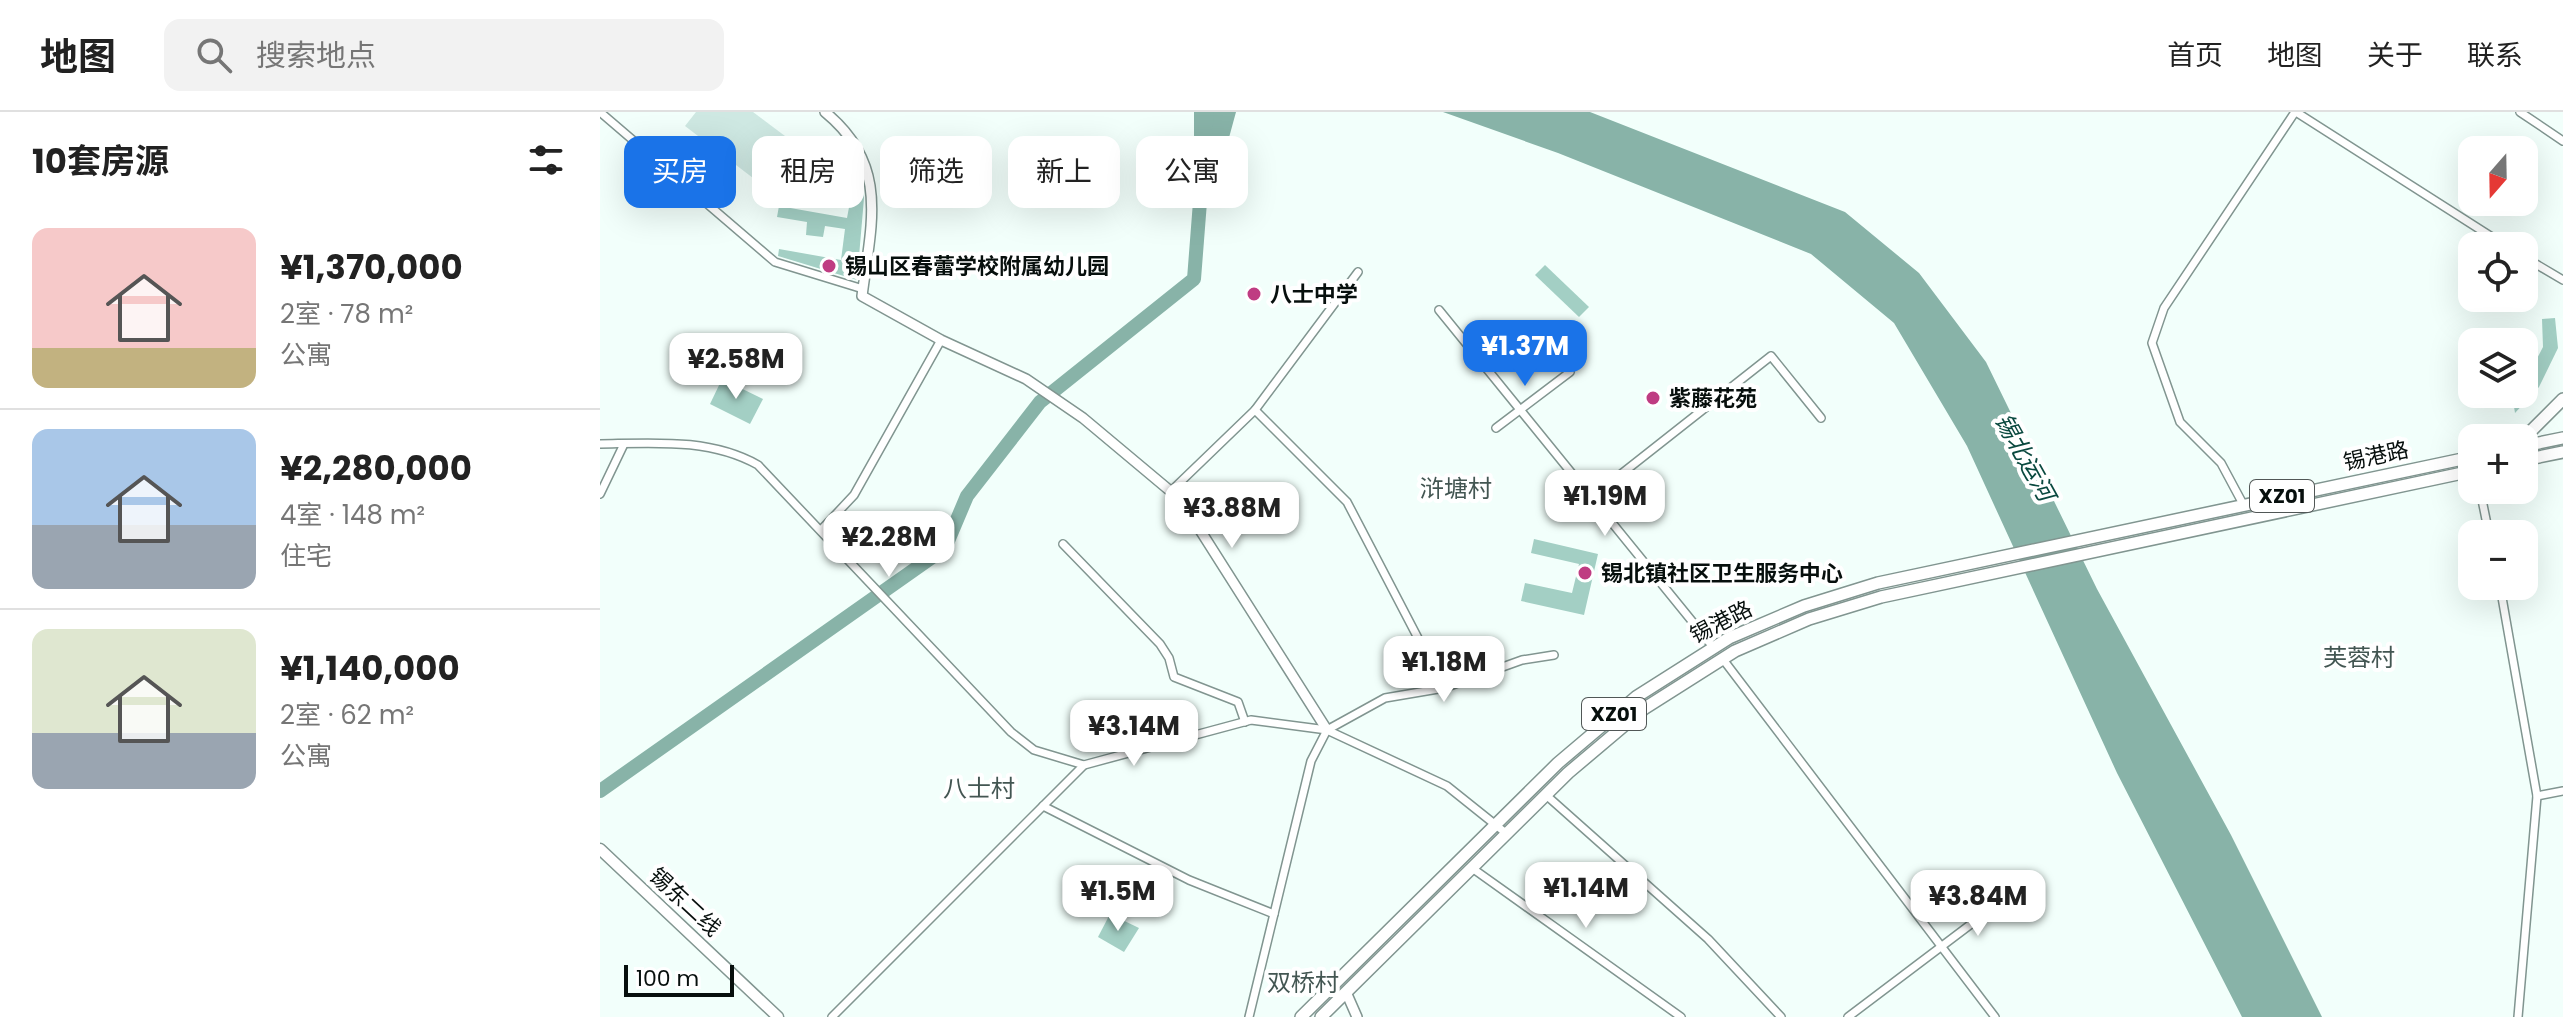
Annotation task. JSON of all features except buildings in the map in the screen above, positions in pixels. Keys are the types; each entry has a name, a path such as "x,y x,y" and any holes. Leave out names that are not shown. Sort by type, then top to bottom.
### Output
{"main road":[{"path":"2538,424 2563,399"},
{"path":"2538,443 2563,438"},
{"path":"2538,457 2563,452"},
{"name":"锡港路","path":"1301,1017 1502,829 1595,730 1655,683 1713,647 1769,620 1840,594 2013,553 2458,460"},
{"name":"锡港路","path":"1321,1017 1472,868 1502,829 1546,795 1645,708 1722,658 1775,633 1844,608 2020,566 2458,474"},
{"name":"锡东二线","path":"600,849 778,1017"}],"street":[{"path":"600,112 775,262 863,289"},
{"path":"825,112 858,144 875,208 862,296 941,340 1026,379 1083,418 1181,500 1327,730"},
{"path":"2243,504 2221,463 2180,422 2152,343 2164,308 2296,112 2484,232"},
{"path":"2520,112 2563,141"},
{"path":"2538,265 2563,280"},
{"path":"1170,492 1255,410 1358,272"},
{"path":"1439,310 1713,647"},
{"path":"822,529 854,495 941,340"},
{"path":"1592,497 1771,356 1821,418"},
{"path":"1496,428 1570,372"},
{"path":"1255,410 1347,502 1444,688"},
{"path":"600,444 695,445 731,450 758,465 822,529 1011,732 1034,750 1084,765"},
{"path":"600,494 624,444"},
{"path":"1063,544 1160,644 1169,658 1174,677 1238,702 1245,722"},
{"path":"2502,600 2537,796 2518,1017"},
{"path":"1249,1017 1311,761 1327,730 1385,698 1444,688 1522,660 1554,655"},
{"path":"1722,658 1995,1017"},
{"path":"832,1017 1084,765 1245,722 1327,730 1447,786 1502,829"},
{"path":"2537,796 2563,791"},
{"path":"1546,795 1708,939 1781,1017"},
{"path":"1043,806 1189,880 1274,914"},
{"path":"1472,868 1681,1017"},
{"path":"1848,1017 1995,906"},
{"path":"1346,992 1357,1017"}],"shaded area":[{"path":"696,112 753,112 785,136 752,136 752,177 736,165 736,136 698,136 685,126"}],"water":[{"path":"1194,112 1236,112 1229,136 1194,136"},
{"name":"锡北运河","path":"1443,112 1590,112 1845,212 1919,273 1986,362 2097,589 2231,835 2322,1017 2242,1017 2117,773 1967,446 1894,323 1811,254 1558,153"}],"waterway":[{"path":"600,791 945,548 967,496 1040,402 1194,279 1207,112"}],"place":[{"name":"锡山区春蕾学校附属幼儿园","path":"829,266"},
{"name":"八士中学","path":"1254,294"},
{"name":"紫藤花苑","path":"1653,398"},
{"name":"锡北镇社区卫生服务中心","path":"1585,573"}],"district":[{"name":"浒塘村","path":"1456,488"},
{"name":"芙蓉村","path":"2359,657"},
{"name":"八士村","path":"979,788"},
{"name":"双桥村","path":"1303,982"}]}
